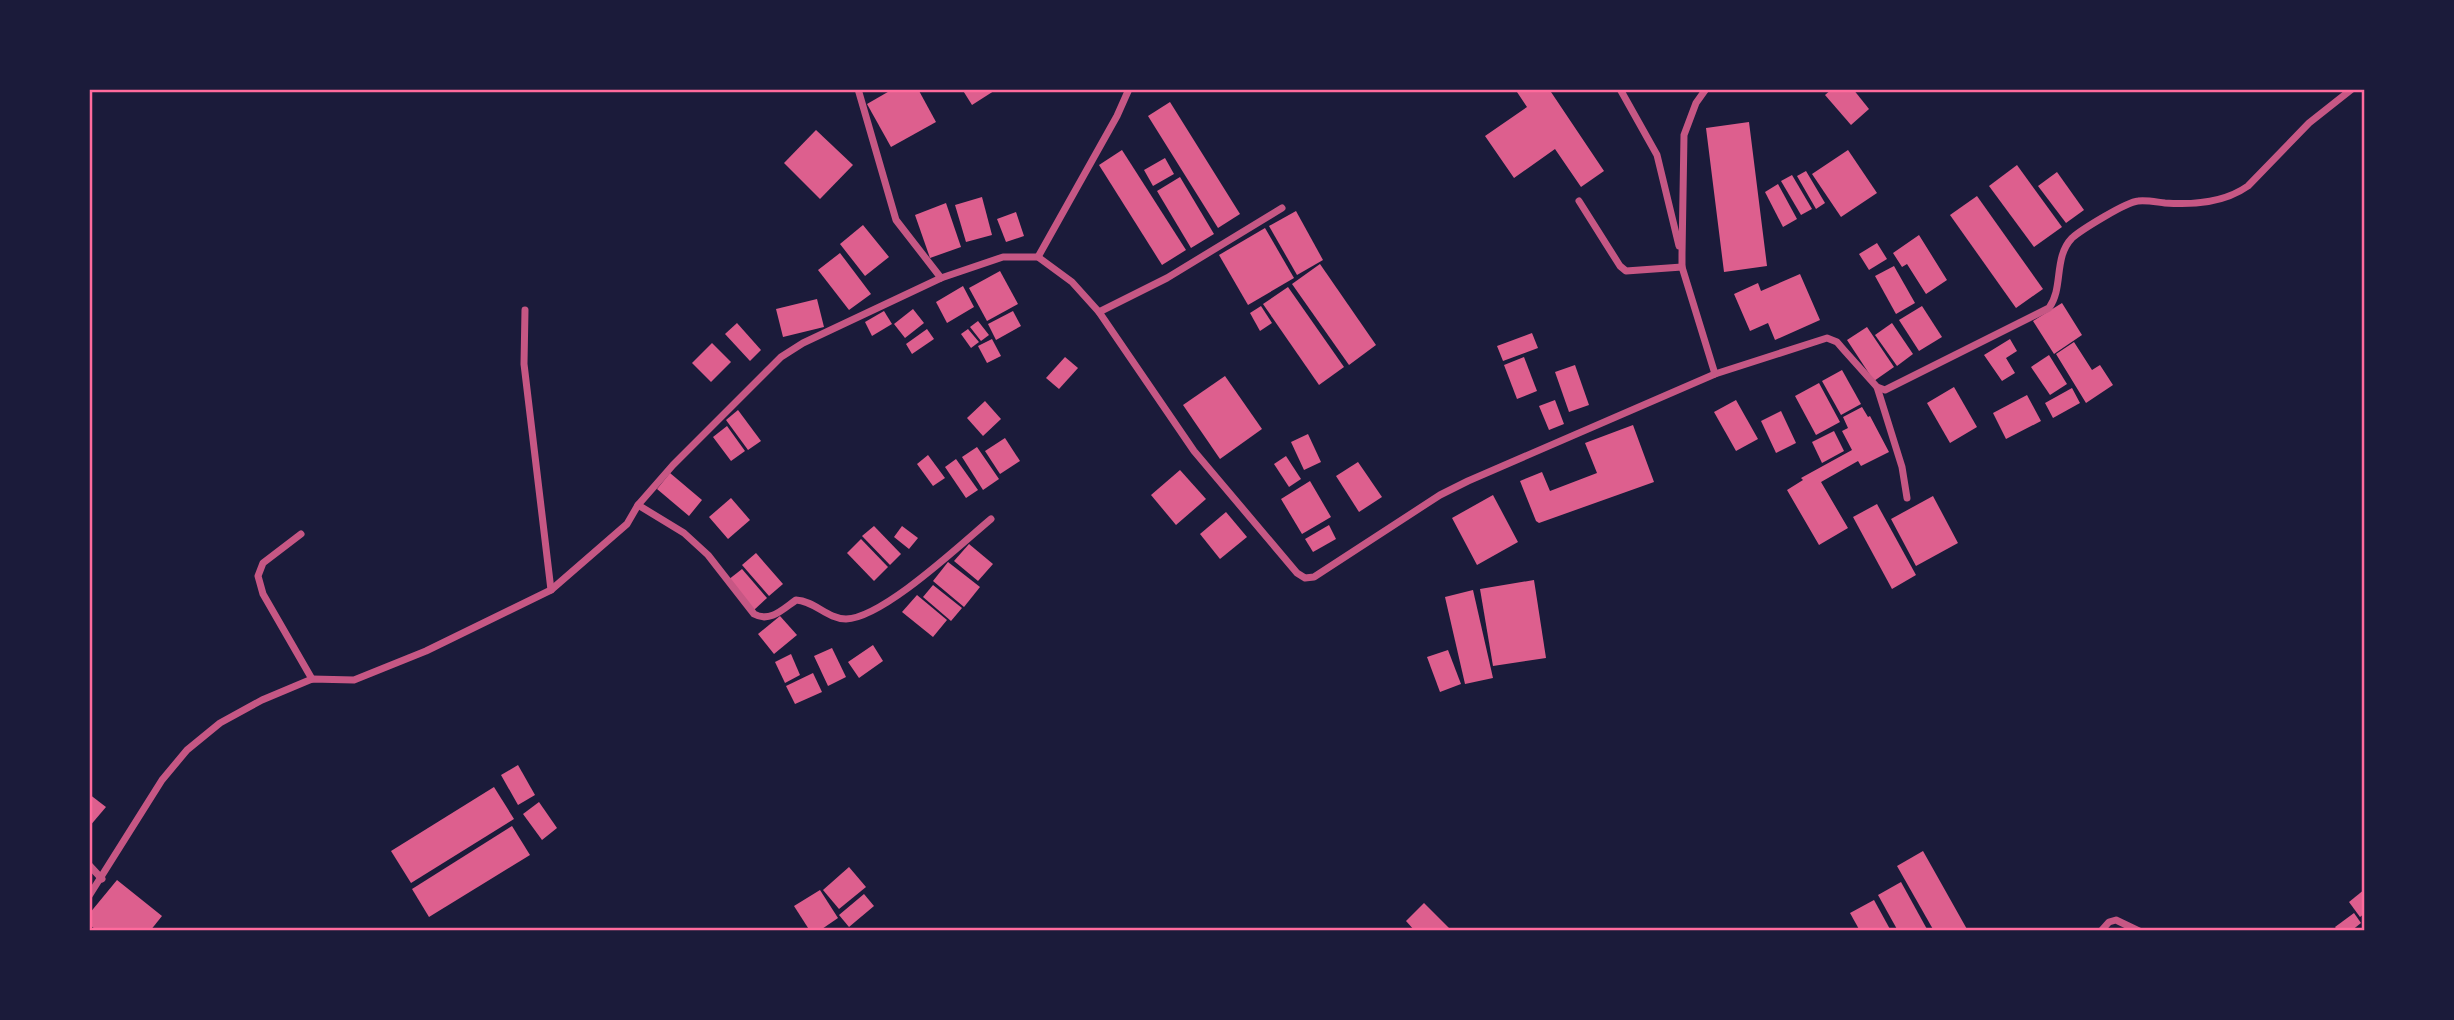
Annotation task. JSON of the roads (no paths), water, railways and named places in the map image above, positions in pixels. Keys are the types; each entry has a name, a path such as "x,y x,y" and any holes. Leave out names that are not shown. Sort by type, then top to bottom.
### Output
{"street":[{"path":"858,89 896,220 941,278"},
{"path":"1038,257 1104,140 1129,89"},
{"path":"1620,89 1657,155 1682,254"},
{"path":"1706,89 1696,103 1684,135 1682,267 1714,374"},
{"path":"1877,387 1885,390 2049,308 2053,301 2060,258 2066,246 2086,228 2134,202 2199,202 2224,199 2237,193 2248,186 2309,123 2352,89"},
{"path":"1579,201 1626,271 1682,267"},
{"path":"1099,312 1167,278 1282,208"},
{"path":"89,896 162,780 187,750 220,723 262,700 312,679 354,680 426,651 551,590 627,524 638,505 673,464 781,356 941,278 1003,257 1038,257 1072,282 1099,312 1194,451 1297,573 1305,578 1314,577 1440,495 1714,374 1827,338 1843,348 1877,387 1902,467 1907,498"},
{"path":"525,310 524,364 551,590"},
{"path":"638,505 684,533 708,555 754,614 768,618 796,600 814,603 841,619 869,612 930,570 991,519"},
{"path":"300,534 263,563 258,576 263,594 312,679"},
{"path":"89,865 102,879"},
{"path":"2101,931 2109,922 2116,920 2139,931"}]}
